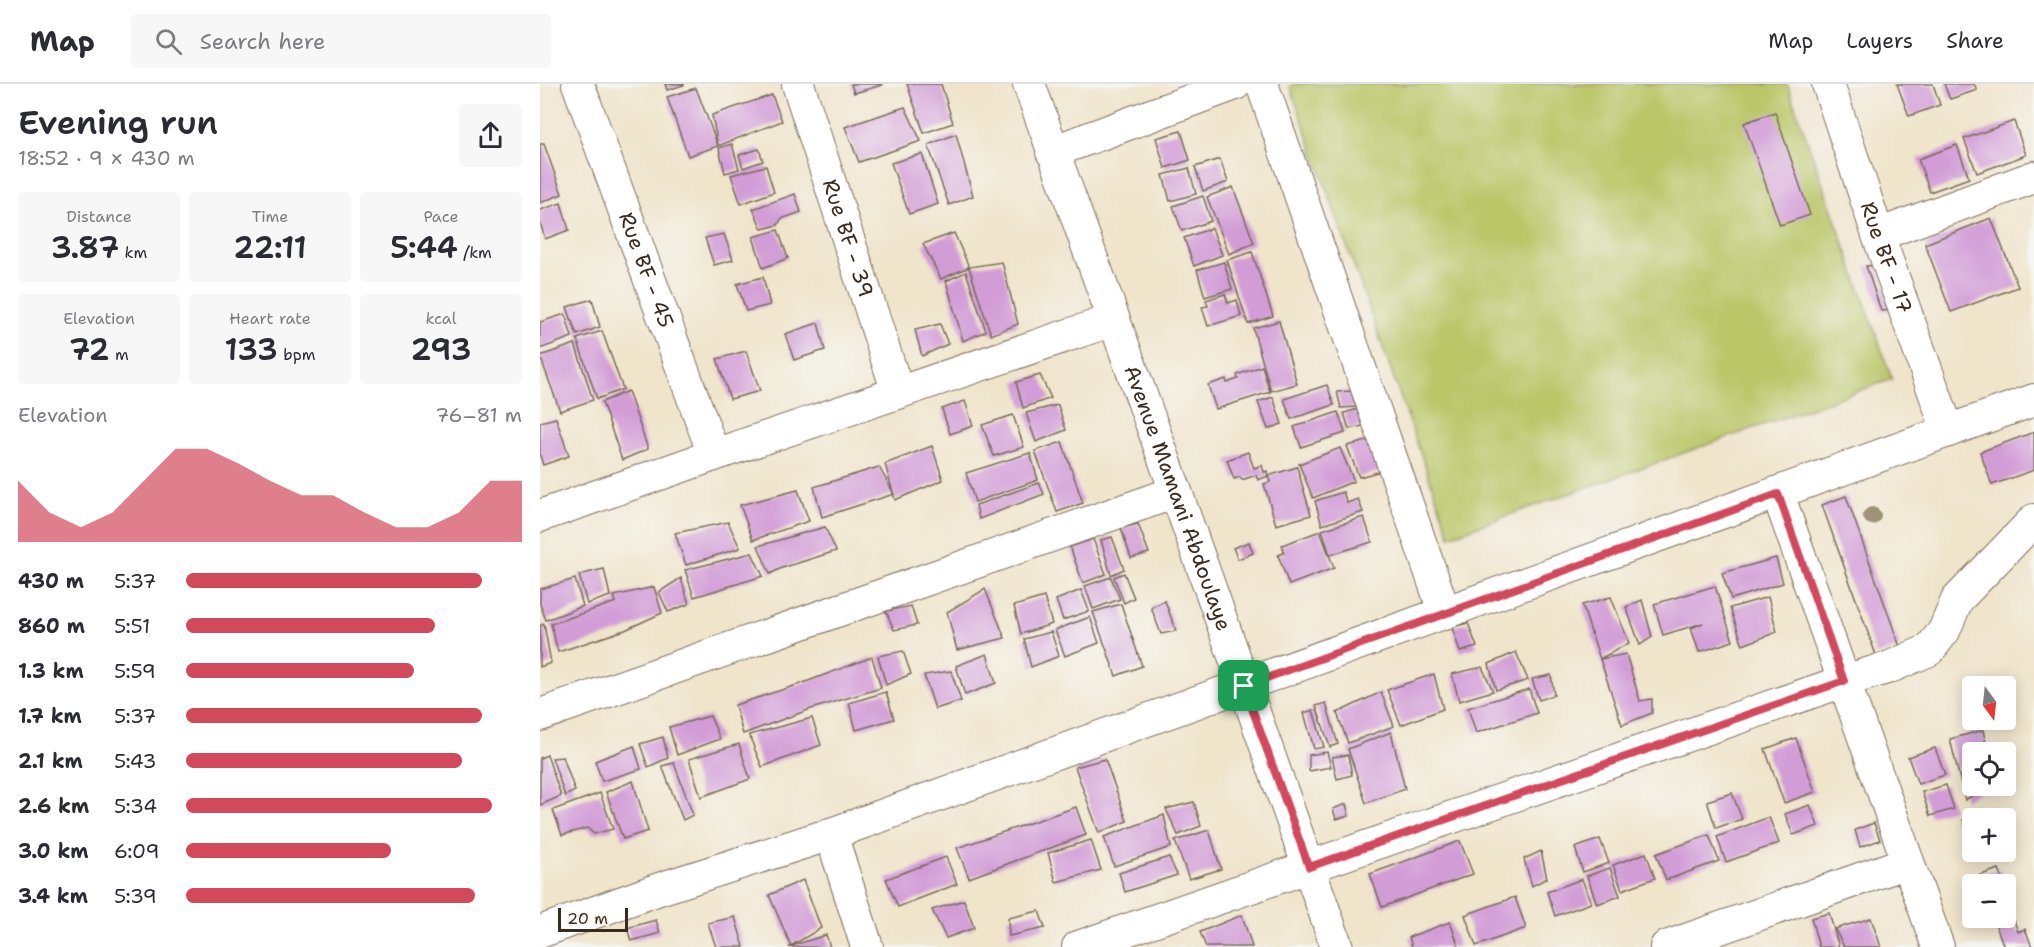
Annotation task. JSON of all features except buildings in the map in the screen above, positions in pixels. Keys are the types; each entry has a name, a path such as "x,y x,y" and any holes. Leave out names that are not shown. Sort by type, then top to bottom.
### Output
{"street":[{"name":"Rue BF - 45","path":"578,84 714,455"},
{"name":"Rue BF - 39","path":"798,84 898,393"},
{"name":"Avenue Mamani Abdoulaye","path":"1029,84 1337,947"},
{"path":"1052,152 1235,84"},
{"path":"1262,84 1445,614"},
{"name":"Rue BF - 17","path":"1828,84 1878,235 1948,431"},
{"path":"1878,235 2034,177"},
{"path":"540,516 1113,321"},
{"path":"540,932 659,889 831,834 2034,400"},
{"path":"540,715 1176,492"},
{"path":"1778,494 1938,947"},
{"path":"1078,947 1844,681 1890,668 1929,650 1944,631 1957,600 2034,520"},
{"path":"831,834 867,947"},
{"path":"1666,947 1733,936 1908,862"}],"green space":[{"path":"1294,84 1787,84 1892,379 1450,536 1290,86"}],"route":[{"path":"1778,494 1844,681 1309,867 1244,686 1778,494"}]}
